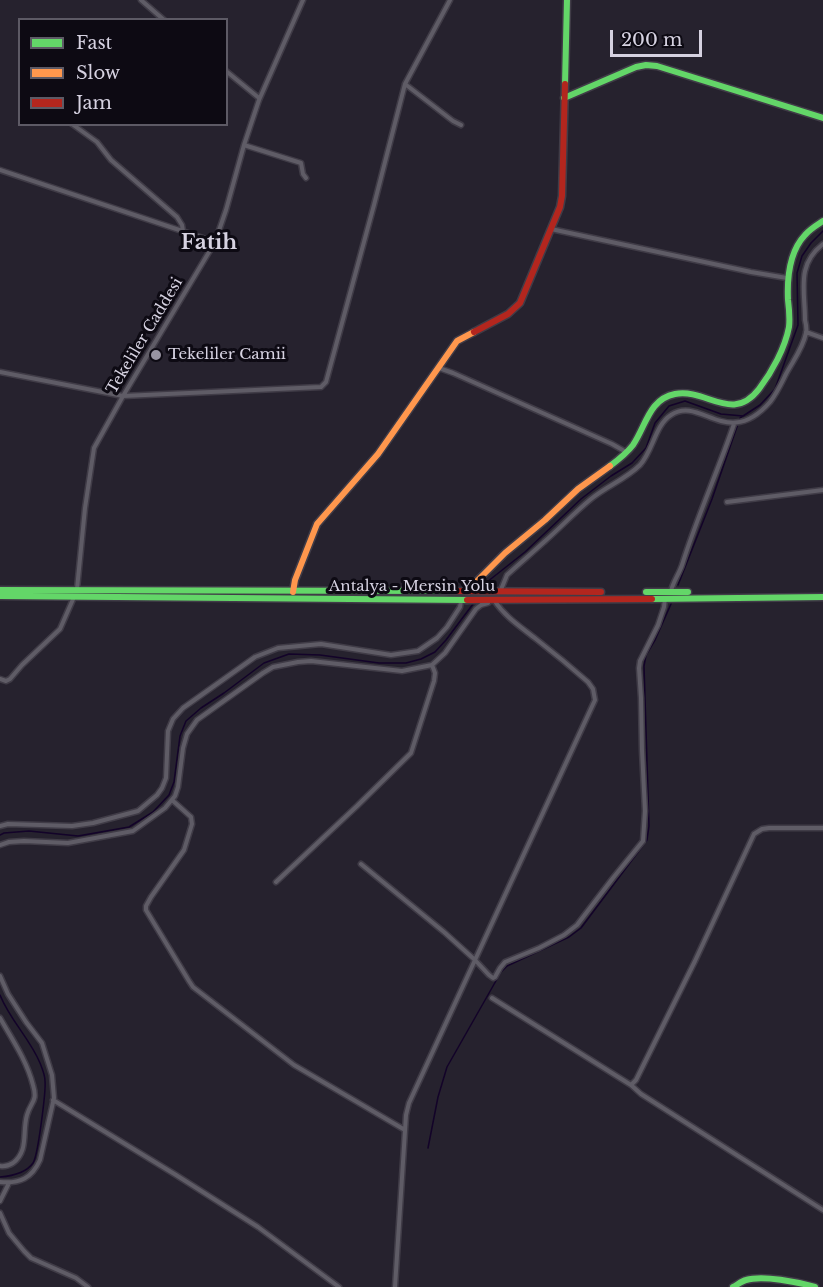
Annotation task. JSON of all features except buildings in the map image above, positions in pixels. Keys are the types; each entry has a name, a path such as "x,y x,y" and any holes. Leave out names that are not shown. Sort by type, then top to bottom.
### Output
{"main road":[{"path":"293,592 295,580 317,524 378,454 457,340 509,315 516,309 560,207 562,196 567,0"},
{"path":"564,98 636,67 646,65 657,66 823,118"},
{"path":"467,596 481,577 510,549 582,486 626,452 658,402 681,393 696,395 727,407 746,402 754,396 771,370 789,326 787,278 791,261 802,238 823,221"},
{"name":"Antalya - Mersin Yolu","path":"0,590 76,593 467,596 491,592 823,591"},
{"name":"Antalya - Mersin Yolu","path":"0,596 76,593 293,592 467,596 491,600 823,597"},
{"path":"733,1287 755,1279 815,1287"}],"street":[{"path":"141,0 162,18"},
{"name":"Tekeliler Caddesi","path":"0,679 6,681 10,679 60,629 76,593 92,454 96,443 215,242 260,98 303,0"},
{"path":"0,372 123,396 321,387 324,385 342,326 405,84 450,0"},
{"path":"228,73 260,98"},
{"path":"405,84 461,125"},
{"path":"75,126 97,142 111,160 177,217 183,231"},
{"path":"244,145 301,163 306,178"},
{"path":"0,170 215,242"},
{"path":"551,229 787,278"},
{"path":"500,592 507,575 593,497 640,464 669,416 688,410 721,422 734,424 752,417 770,402 795,359 806,332 804,276 810,258 823,244"},
{"path":"806,332 823,338"},
{"path":"438,368 626,452"},
{"path":"671,592 734,424"},
{"path":"728,502 823,490"},
{"path":"0,826 14,824 72,826 138,812 157,795 166,778 168,731 173,719 183,708 255,657 278,648 321,644 392,655 418,651 437,638 447,627 467,596"},
{"path":"362,864 493,978 506,962 564,935 583,919 643,841 645,811 639,668 640,661 658,625 665,598"},
{"path":"0,845 24,841 68,843 133,831 165,808 172,800 178,787 183,748 190,728 205,714 263,673 273,667 311,661 402,671 432,665 445,652 476,609 491,600 511,620 588,682 593,689 595,700 412,1095 406,1115 395,1287"},
{"path":"276,882 411,753 434,681 435,673 432,665"},
{"path":"172,800 190,817 192,824 184,850 151,897 146,910 193,987 294,1065 405,1130"},
{"path":"631,1085 636,1080 695,961 754,834 769,828 823,828"},
{"path":"0,976 8,994 42,1043 52,1075 53,1100 37,1166 25,1178 13,1183 0,1182"},
{"path":"492,998 823,1210"},
{"path":"0,1018 28,1071 33,1083 35,1098 27,1114 23,1149 17,1160 0,1167"},
{"path":"53,1100 258,1227 339,1287"},
{"path":"0,1201 9,1183"},
{"path":"0,1214 9,1233 31,1258 76,1278 88,1287"}],"waterway":[{"path":"484,587 581,499 632,463 646,448 655,423 669,406 685,401 721,414 743,416 760,405 775,389 798,325 797,273 802,256 823,231"},
{"path":"678,585 712,499 740,418 743,416"},
{"path":"0,835 29,831 78,836 129,827 153,812 169,795 174,782 180,736 186,721 264,663 289,654 320,655 379,663 406,663 421,659 435,652 473,604"},
{"path":"428,1148 438,1097 447,1067 501,972 507,966 569,937 581,928 647,840 649,826 644,666 646,655 671,604"},
{"path":"0,995 36,1054 45,1081 41,1123 33,1163 18,1173 0,1177"}],"traffic: fast":[{"path":"565,84 567,0"},
{"path":"564,98 636,67 646,65 657,66 823,118"},
{"path":"610,466 631,448 649,414 659,401 666,397 687,393 719,402 739,404 749,399 759,389 777,360 787,335 789,327 788,283 795,249 805,235 823,221"},
{"path":"0,590 446,591"},
{"path":"646,592 688,592"},
{"path":"0,596 467,600"},
{"path":"652,599 823,597"},
{"path":"733,1287 746,1280 762,1278 815,1287"}],"traffic: slow":[{"path":"293,592 295,580 317,524 378,454 457,341 474,332"},
{"path":"469,591 505,553 578,489 610,466"}],"traffic: jam":[{"path":"474,332 508,314 520,303 560,207 565,84"},
{"path":"446,591 601,592"},
{"path":"467,600 652,599"}],"place":[{"name":"Tekeliler Camii","path":"156,355"}],"district":[{"name":"Fatih","path":"209,243"}]}
